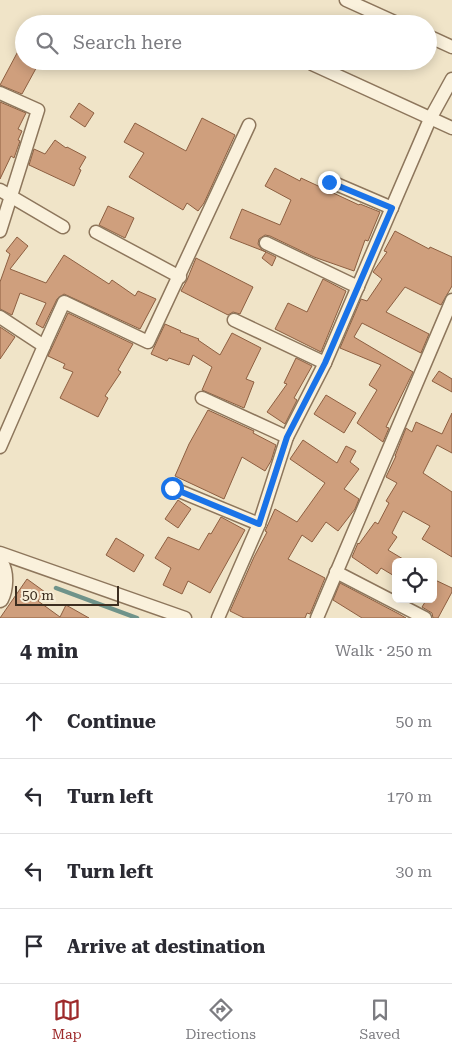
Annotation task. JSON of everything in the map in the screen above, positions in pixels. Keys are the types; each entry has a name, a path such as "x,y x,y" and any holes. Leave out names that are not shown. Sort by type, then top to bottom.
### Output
{"street":[{"path":"346,0 380,15"},
{"path":"437,40 452,47"},
{"path":"325,70 452,128"},
{"path":"218,618 259,524 287,437 325,363 430,118 452,79"},
{"path":"0,93 38,110 6,193 0,231"},
{"path":"0,447 64,302 148,342 180,277 249,125"},
{"path":"329,182 392,208"},
{"path":"6,193 63,227"},
{"path":"96,232 180,277"},
{"path":"266,243 358,287"},
{"path":"317,618 452,300"},
{"path":"0,317 44,346"},
{"path":"234,320 325,363"},
{"path":"202,398 287,437"},
{"path":"172,488 259,524"},
{"path":"0,553 185,618"},
{"path":"0,563 4,570 0,599"},
{"path":"336,572 425,618"}],"building":[{"path":"15,57 15,70 35,70 22,94 0,85"},
{"path":"0,102 26,113 18,129 22,131 14,158 11,156 0,179"},
{"path":"79,103 94,113 85,127 70,117"},
{"path":"202,118 235,135 204,203 198,211 187,203 183,210 129,177 144,153 124,142 135,123 186,151"},
{"path":"55,140 66,148 86,157 79,169 81,170 74,186 29,165 34,149 45,154"},
{"path":"275,168 300,181 301,178 359,205 380,212 368,241 365,240 354,271 314,257 265,235 259,239 258,244 266,252 230,238 242,209 280,225 291,200 265,186"},
{"path":"108,206 134,218 125,238 99,225"},
{"path":"395,231 429,249 430,247 452,257 452,286 441,305 405,287 386,312 429,334 421,353 362,323 354,337 413,372 386,427 389,428 383,442 357,423 377,390 369,385 381,365 340,348 361,299 367,301 382,279 373,272 387,252 384,251"},
{"path":"17,237 28,246 10,269 46,283 64,255 109,284 112,280 135,296 138,291 156,299 140,329 64,294 57,299 43,328 36,324 46,303 20,293 12,315 0,309 0,282 10,254 6,251"},
{"path":"266,252 276,257 272,266 262,258"},
{"path":"196,258 253,287 240,314 233,312 228,315 181,291"},
{"path":"323,279 346,291 321,352 275,329 288,303 307,312"},
{"path":"68,313 133,344 118,370 121,372 105,396 108,398 98,417 60,398 73,372 63,368 65,364 48,356"},
{"path":"165,324 199,339 220,355 232,333 261,348 246,379 254,382 244,408 202,390 212,367 193,355 189,365 169,358 167,361 151,354"},
{"path":"0,327 15,337 0,359"},
{"path":"296,358 312,366 294,398 297,400 285,424 267,412 287,384 284,383"},
{"path":"439,371 452,379 452,392 432,381"},
{"path":"326,395 356,413 344,433 314,414"},
{"path":"208,410 254,431 253,433 276,445 271,461 265,471 242,457 224,499 175,476 189,444"},
{"path":"452,413 452,453 437,445 423,473 452,492 452,557 422,539 430,526 403,511 392,533 397,537 388,550 401,558 392,558 392,575 381,568 377,574 352,557 358,543 375,522 378,524 389,503 386,501 397,483 386,477 406,428 412,432 416,422 442,434"},
{"path":"303,440 337,463 346,446 356,451 350,462 359,469 344,489 359,499 355,509 338,531 326,522 312,542 302,535 288,559 325,578 310,614 307,613 305,618 244,618 230,611 267,532 265,531 275,509 297,522 325,483 290,459"},
{"path":"178,500 191,509 178,528 165,519"},
{"path":"221,517 245,530 210,593 188,581 182,594 163,585 171,568 155,558 168,537 199,550"},
{"path":"116,538 144,555 134,572 106,555"},
{"path":"27,579 45,592 38,601 60,617 66,605 89,618 0,618"},
{"path":"437,581 452,588 452,592 438,618 433,618 432,613 422,607 424,603 437,603"},
{"path":"340,583 406,618 362,618 333,600"}],"waterway":[{"path":"56,588 137,618"}],"route":[{"path":"172,488 259,524 287,437 325,363 392,208 329,182"}]}
